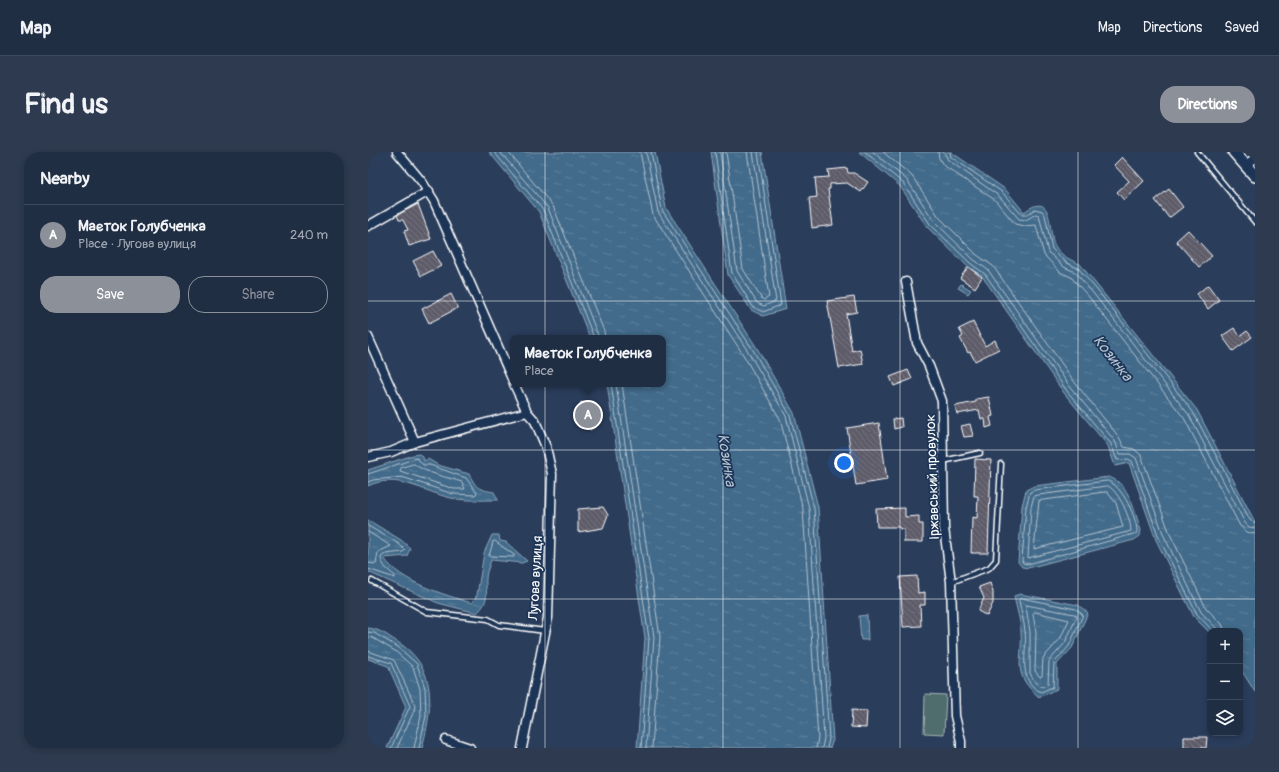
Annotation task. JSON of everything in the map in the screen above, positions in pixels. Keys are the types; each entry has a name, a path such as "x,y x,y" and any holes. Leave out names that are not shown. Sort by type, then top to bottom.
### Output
{"street":[{"path":"397,152 429,191 510,374"},
{"path":"1234,152 1255,176"},
{"path":"1246,165 1255,158"},
{"path":"368,226 429,191"},
{"name":"Іржавський провулок","path":"906,282 917,343 929,366 942,400 944,528 951,582 955,716 961,741 961,748"},
{"path":"368,337 415,442"},
{"name":"Лугова вулиця","path":"515,387 527,412 535,421 546,447 552,474 548,618 522,748"},
{"path":"368,457 391,452 415,442 527,412"},
{"path":"446,740 470,748"}],"lane":[{"path":"1197,152 1255,222"},
{"path":"943,462 980,453"},
{"path":"951,582 989,568 996,560 1001,464"},
{"path":"372,581 427,612 488,619 499,625 545,631"}],"green space":[{"path":"925,694 946,695 944,734 924,733"}],"water":[{"name":"Козинка","path":"489,152 655,152 666,208 757,348 794,413 818,507 833,740 830,748 637,748 645,638 607,387 666,387 666,335 589,335 539,212"},
{"path":"711,152 762,152 786,309 763,316 751,310 728,275"},
{"name":"Козинка","path":"859,152 951,152 1005,189 1024,212 1034,206 1041,205 1045,208 1057,249 1066,257 1080,264 1197,410 1255,522 1255,692 1243,673 1243,628 1207,628 1207,630 1194,617 1156,540 1129,463 1115,466 1108,446 1064,393 982,276 967,266 927,227 900,186"},
{"path":"961,284 971,290 968,294 958,288"},
{"path":"419,454 423,457 424,461 428,459 438,465 469,474 478,488 494,492 498,500 456,499 410,484 399,482 378,482 368,486 368,470"},
{"path":"1109,477 1122,486 1127,492 1141,530 1140,536 1134,540 1028,568 1022,567 1018,562 1022,506 1026,490 1034,486"},
{"path":"368,520 401,540 410,548 407,556 384,558 401,574 412,581 437,592 472,603 477,595 484,553 492,535 499,535 500,541 506,542 527,561 522,563 491,560 486,578 485,603 477,613 438,603 368,572"},
{"path":"1020,594 1078,605 1088,613 1072,648 1057,664 1057,689 1039,697 1030,689 1020,668 1021,628 1014,596"},
{"path":"867,615 868,640 861,640 859,616"},
{"path":"368,628 383,633 410,651 419,662 426,675 430,703 426,733 422,748 387,748 406,707 388,666 368,659"}],"building":[{"path":"1122,157 1144,181 1124,200 1117,192 1129,181 1114,165"},
{"path":"847,168 848,173 854,173 868,182 861,192 847,183 830,184 830,189 828,189 833,225 812,228 809,198 817,197 815,178 829,177 828,170"},
{"path":"1169,189 1183,207 1169,218 1155,200"},
{"path":"418,204 431,239 409,246 404,231 408,230 403,220 399,220 397,215"},
{"path":"1188,230 1212,256 1199,267 1176,241"},
{"path":"433,251 441,266 421,276 413,261"},
{"path":"968,267 982,277 975,288 960,278"},
{"path":"1208,285 1219,300 1208,309 1197,294"},
{"path":"451,294 458,308 429,323 422,309"},
{"path":"854,297 857,312 846,314 852,351 860,349 863,364 839,368 827,301"},
{"path":"973,322 985,346 995,340 999,349 975,361 970,352 968,353 960,338 963,336 959,329"},
{"path":"1234,328 1240,336 1247,331 1252,337 1233,351 1222,336"},
{"path":"908,370 912,379 894,386 890,377"},
{"path":"989,397 993,416 990,417 992,426 986,428 985,419 981,419 979,410 957,414 955,406 976,402 976,399"},
{"path":"581,402 591,408 597,418 595,427 590,430 585,424 577,423 574,419 575,411 581,408"},
{"path":"901,418 902,427 894,429 893,419"},
{"path":"879,423 887,480 856,485 847,428"},
{"path":"970,424 973,436 964,437 961,426"},
{"path":"975,459 991,460 988,553 971,553 972,517 977,518 978,496 974,496"},
{"path":"603,507 608,515 603,528 578,532 578,509"},
{"path":"905,508 905,517 919,516 919,524 923,524 923,542 904,542 904,529 900,529 899,527 877,527 876,509"},
{"path":"917,576 918,593 925,592 925,605 920,605 921,626 903,627 900,577"},
{"path":"990,583 993,592 993,603 987,616 978,611 984,598 979,587"},
{"path":"852,710 867,711 866,728 851,727"},
{"path":"1184,737 1207,737 1206,748 1184,748"}],"place":[{"name":"Маєток Голубченка","path":"588,415"}]}
